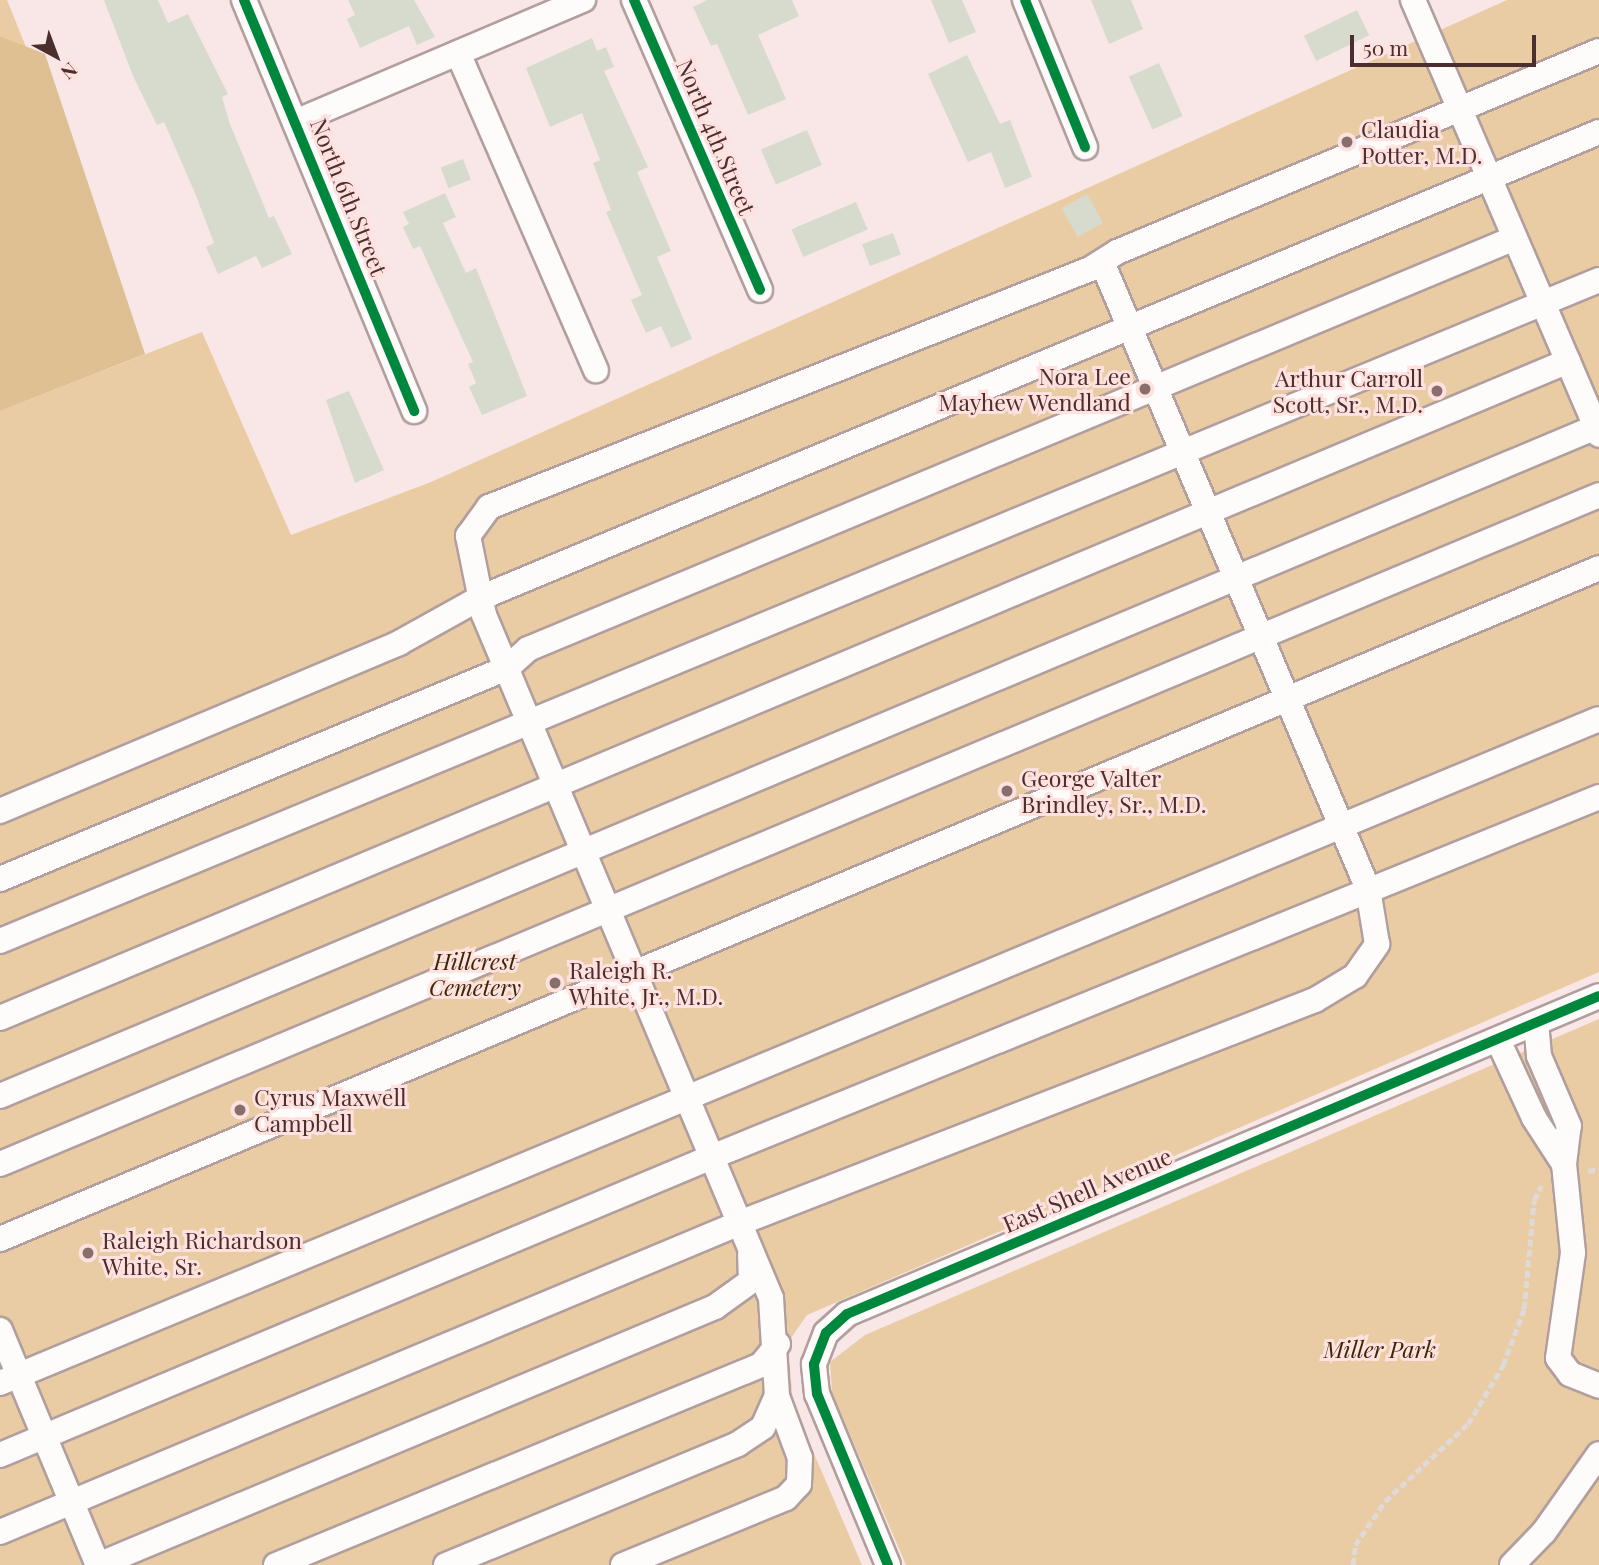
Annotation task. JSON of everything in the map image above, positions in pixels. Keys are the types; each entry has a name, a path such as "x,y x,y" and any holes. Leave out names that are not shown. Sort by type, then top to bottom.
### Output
{"street":[{"name":"North 6th Street","path":"244,0 414,411"},
{"path":"295,122 583,0"},
{"name":"North 4th Street","path":"634,0 760,290"},
{"path":"1025,0 1085,146"},
{"path":"0,1096 1233,579 1597,431 1415,6"},
{"path":"623,1565 786,1498 799,1483 800,1458 777,1396 778,1344 771,1298 714,1156 633,973 507,668 480,598 468,536 489,507 627,456 1102,262 1461,112 1599,51"},
{"path":"458,53 596,370"},
{"path":"0,811 399,643 480,598 1599,132"},
{"path":"0,879 507,668 528,649 1155,391 1515,239"},
{"path":"0,1532 746,1233 1315,999 1355,976 1377,944 1368,889 1284,700 1102,262"},
{"path":"0,941 1599,280"},
{"path":"0,1018 1568,361"},
{"path":"0,1164 1599,495"},
{"path":"0,1239 1599,568"},
{"path":"10,1379 1599,719"},
{"path":"0,1455 714,1156 1599,797"},
{"name":"East Shell Avenue","path":"888,1565 817,1394 814,1364 826,1333 847,1314 1599,996"},
{"path":"1536,1023 1539,1056 1569,1126 1565,1169 1573,1253 1558,1358 1570,1374 1599,1386"},
{"path":"1498,1040 1534,1118 1565,1169"},
{"path":"0,1330 10,1379 44,1436 98,1565 715,1307 751,1281 746,1233"},
{"path":"276,1565 761,1365 778,1344"},
{"path":"446,1565 738,1444 764,1427 777,1396"},
{"path":"1512,1565 1544,1532 1599,1454"}],"path":[{"path":"1353,1565 1355,1545 1385,1501 1468,1424 1503,1365 1524,1309 1534,1200 1541,1184 1565,1169 1599,1169"}],"green space":[{"path":"0,0 7,0 26,47 0,36"},
{"name":"Hillcrest Cemetery","path":"1507,0 1599,0 1599,972 807,1315 788,1342 793,1405 862,1565 0,1565 0,411 202,332 291,535 431,482"},
{"name":"Miller Park","path":"1599,1019 1599,1565 906,1565 832,1393 830,1362 865,1335"}],"shaded area":[{"path":"0,36 45,54 145,354 0,411"}],"building":[{"path":"104,0 158,0 168,23 188,14 228,94 222,97 230,124 269,218 274,216 292,254 262,268 256,256 218,274 206,247 214,243 195,193 164,122 157,125 133,76"},
{"path":"348,0 414,0 435,37 417,45 409,26 360,48 347,19 355,15"},
{"path":"707,0 792,0 799,16 758,35 786,99 748,115 717,44 711,46 693,7"},
{"path":"931,0 962,0 976,32 949,43"},
{"path":"1091,0 1131,0 1143,29 1109,44"},
{"path":"1357,10 1369,35 1316,61 1304,36"},
{"path":"592,38 597,51 606,47 614,67 604,71 648,167 637,172 671,251 657,257 692,339 671,348 661,326 646,333 631,300 642,295 606,212 611,210 593,163 600,160 582,113 550,127 526,68"},
{"path":"967,55 1000,124 1010,120 1032,177 1005,188 991,152 968,162 928,74"},
{"path":"1159,63 1183,116 1152,129 1129,76"},
{"path":"807,130 822,165 776,185 761,150"},
{"path":"463,159 471,180 448,188 441,168"},
{"path":"445,193 456,217 443,223 466,273 476,268 527,396 482,415 469,387 476,383 468,364 473,362 420,246 413,249 403,227 409,224 403,212"},
{"path":"1087,194 1103,223 1078,237 1062,208"},
{"path":"856,202 868,230 803,257 792,229"},
{"path":"893,233 901,255 870,266 862,244"},
{"path":"349,391 384,470 355,483 326,400"}],"cycle path":[{"path":"244,0 414,411"},
{"path":"634,0 760,290"},
{"path":"1025,0 1085,147"},
{"path":"888,1565 817,1394 814,1364 826,1333 847,1314 1599,996"}],"place":[{"name":"Claudia Potter, M.D.","path":"1347,142"},
{"name":"Nora Lee Mayhew Wendland","path":"1145,389"},
{"name":"Arthur Carroll Scott, Sr., M.D.","path":"1437,391"},
{"name":"George Valter Brindley, Sr., M.D.","path":"1007,791"},
{"name":"Raleigh R. White, Jr., M.D.","path":"555,983"},
{"name":"Cyrus Maxwell Campbell","path":"240,1110"},
{"name":"Raleigh Richardson White, Sr.","path":"88,1253"}]}
